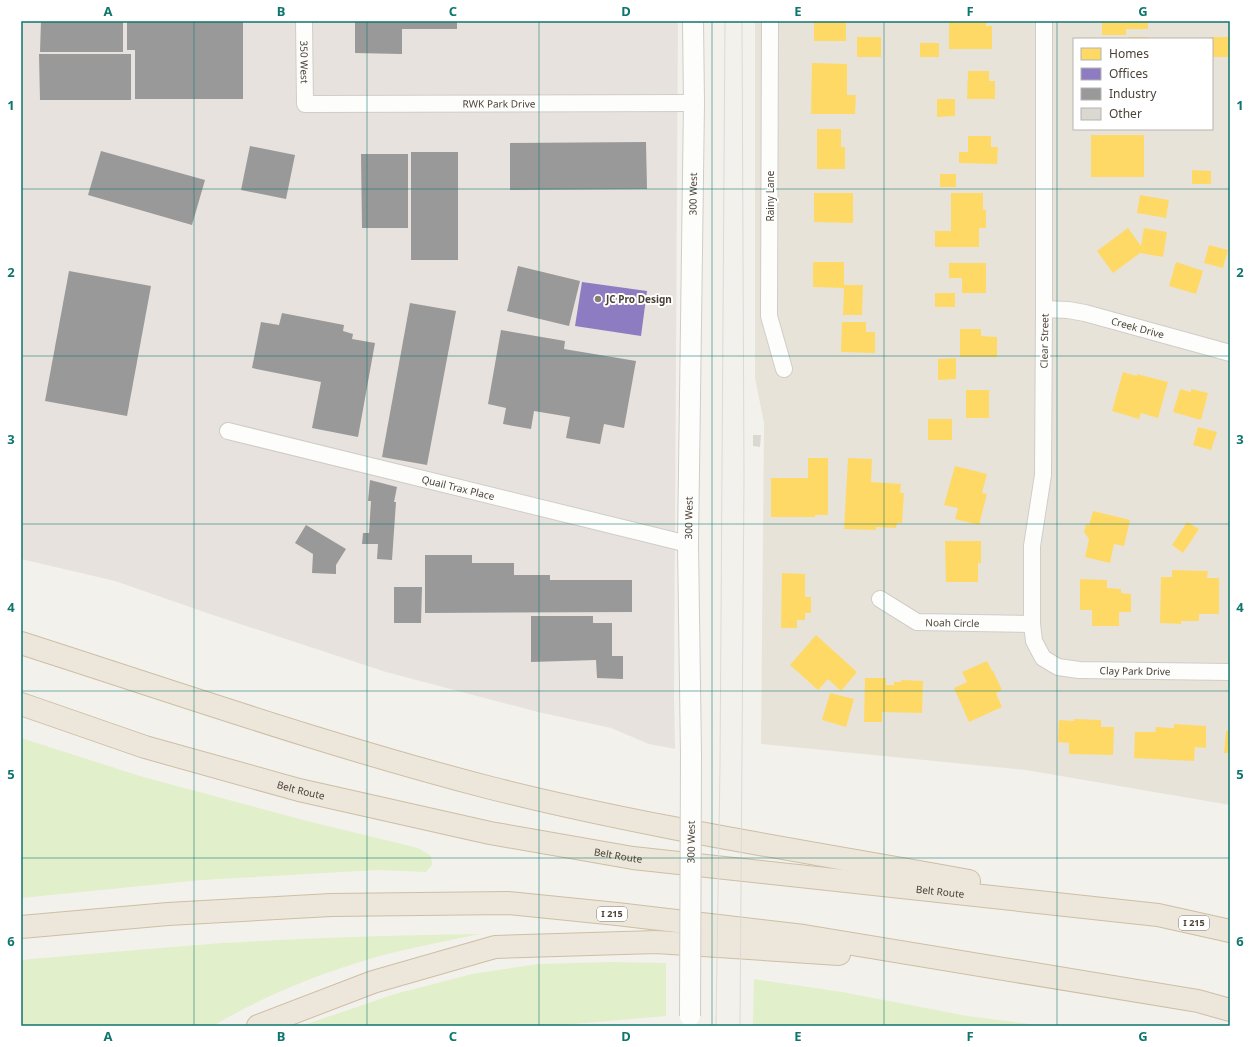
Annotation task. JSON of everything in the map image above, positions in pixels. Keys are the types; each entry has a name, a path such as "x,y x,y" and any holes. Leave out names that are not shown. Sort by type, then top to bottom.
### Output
{"highway":[{"path":"22,643 370,756 492,788 628,820 1158,915"},
{"name":"Belt Route","path":"21,704 145,747 299,790 490,833 633,858 1158,915 1230,931"},
{"name":"I 215","path":"21,927 168,914 331,905 508,903 804,936 1198,1001 1230,1010"},
{"path":"258,1026 373,982 495,947 656,942 974,964"}],"street":[{"name":"350 West","path":"304,21 305,104"},
{"name":"300 West","path":"690,1021 691,755 688,544 694,103 693,21"},
{"name":"Rainy Lane","path":"770,21 769,316 784,369"},
{"name":"Clear Street","path":"1043,658 1034,641 1032,624 1032,546 1043,475 1044,21"},
{"name":"RWK Park Drive","path":"305,104 694,103"},
{"name":"Creek Drive","path":"1044,309 1068,310 1085,313 1230,353"},
{"name":"Quail Trax Place","path":"228,431 688,544"},
{"name":"Noah Circle","path":"880,599 917,622 1032,624"},
{"name":"Clay Park Drive","path":"1043,658 1058,667 1079,670 1230,672"}],"shaded area":[{"path":"21,21 678,21 674,696 675,749 649,744 611,728 538,712 386,672 115,581 21,559"},
{"path":"755,21 1230,21 1230,805 1026,770 761,744 764,423 755,378"}],"green space":[{"path":"21,738 143,777 307,821 418,848 431,856 432,865 426,872 377,870 201,880 21,898"},
{"path":"480,934 424,945 368,959 277,993 233,1014 213,1026 21,1026 21,960 223,943 352,937"},
{"path":"610,962 666,963 666,1016 549,1026 301,1026 395,994 472,974 538,964"},
{"path":"754,979 842,992 967,1016 1045,1026 753,1026"}],"building: Homes":[{"path":"814,21 846,21 846,41 814,41"},
{"path":"949,21 986,21 986,26 992,26 992,49 949,49"},
{"path":"1102,21 1148,21 1148,29 1126,29 1126,35 1102,35"},
{"path":"857,37 881,37 881,57 857,57"},
{"path":"1128,37 1147,37 1147,38"},
{"path":"1230,37 1230,57 1213,57 1213,38 1210,38"},
{"path":"920,43 939,43 939,57 920,57"},
{"path":"812,63 847,64 847,95 856,95 855,114 811,114"},
{"path":"968,71 989,71 989,81 995,81 995,99 967,99"},
{"path":"937,99 955,99 955,116 937,117"},
{"path":"817,129 841,129 841,147 845,147 845,169 817,169"},
{"path":"1091,135 1144,135 1144,177 1091,177"},
{"path":"968,136 991,136 991,147 998,147 997,164 959,163 959,152 968,152"},
{"path":"1192,170 1211,171 1211,184 1192,184"},
{"path":"940,174 956,174 956,187 940,187"},
{"path":"814,193 853,193 853,223 814,222"},
{"path":"951,193 983,193 983,210 986,210 986,228 979,228 979,247 935,247 935,231 951,231"},
{"path":"1140,195 1169,200 1166,218 1137,213"},
{"path":"1128,228 1141,246 1144,228 1167,232 1163,257 1140,253 1113,273 1097,251"},
{"path":"1209,245 1228,250 1223,268 1204,263"},
{"path":"813,262 844,262 844,285 863,285 862,315 843,315 844,288 813,287"},
{"path":"1176,262 1203,271 1196,294 1169,286"},
{"path":"949,263 986,263 986,293 962,293 962,278 949,278"},
{"path":"935,293 955,293 955,307 935,307"},
{"path":"842,322 866,322 866,332 875,332 875,353 841,352"},
{"path":"960,329 981,329 981,336 997,337 997,357 960,357"},
{"path":"956,358 956,379 938,380 938,359"},
{"path":"1123,372 1168,382 1158,418 1141,413 1139,419 1112,411"},
{"path":"1180,389 1191,392 1191,389 1208,393 1201,420 1173,412"},
{"path":"966,390 989,390 989,418 966,418"},
{"path":"928,419 952,419 952,440 928,440"},
{"path":"1198,427 1217,432 1211,450 1193,445"},
{"path":"808,458 828,458 828,515 815,515 815,517 771,517 771,478 808,478"},
{"path":"848,458 872,459 871,482 901,484 900,493 904,493 902,523 897,523 896,528 876,527 876,530 844,529"},
{"path":"955,466 987,474 982,493 987,494 979,525 955,519 958,508 944,505"},
{"path":"1093,511 1130,520 1124,546 1114,544 1110,563 1085,557 1089,539 1084,532 1086,524 1089,525"},
{"path":"1187,522 1199,529 1183,553 1172,545"},
{"path":"945,541 981,541 981,563 978,563 978,582 946,582"},
{"path":"1172,570 1208,571 1207,578 1219,578 1219,614 1199,614 1199,621 1181,621 1181,624 1160,623 1161,577 1172,577"},
{"path":"782,573 805,574 805,597 811,597 811,613 805,613 805,620 797,620 797,628 781,628"},
{"path":"1080,579 1107,580 1107,588 1121,589 1121,593 1131,594 1131,612 1119,612 1119,626 1092,626 1092,610 1080,610"},
{"path":"816,635 857,672 841,691 828,679 818,690 790,665"},
{"path":"987,661 1002,690 996,693 1002,707 969,722 954,688 967,682 962,672"},
{"path":"865,678 886,678 886,685 894,685 894,682 901,682 901,680 923,681 922,713 882,712 882,722 864,722"},
{"path":"830,693 854,699 846,727 822,720"},
{"path":"1074,719 1101,720 1101,727 1114,727 1113,755 1069,754 1069,743 1058,742 1059,720 1074,721"},
{"path":"1174,724 1206,726 1206,748 1195,747 1194,761 1134,758 1135,732 1155,732 1156,727 1174,728"},
{"path":"1226,731 1230,731 1230,753 1224,753"}],"building: Offices":[{"path":"582,282 647,291 641,336 575,326"}],"building: Industry":[{"path":"41,21 123,21 123,52 40,52"},
{"path":"127,21 243,21 243,99 135,99 135,50 127,50"},
{"path":"355,21 457,21 457,29 402,29 402,54 355,53"},
{"path":"39,54 131,54 131,100 40,100"},
{"path":"646,142 647,189 510,190 510,143"},
{"path":"250,146 295,155 286,199 241,190"},
{"path":"101,151 205,180 192,225 88,195"},
{"path":"411,152 458,152 458,260 411,260"},
{"path":"361,154 408,154 408,228 362,228"},
{"path":"518,266 580,281 569,326 507,311"},
{"path":"69,271 151,286 127,416 45,401"},
{"path":"410,303 456,311 427,465 382,457"},
{"path":"282,313 344,325 343,331 353,334 352,339 375,343 358,437 312,428 321,382 252,368 261,322 279,325"},
{"path":"501,330 565,341 564,349 636,361 624,428 604,424 600,444 566,438 570,417 534,411 531,429 503,424 506,408 488,404"},
{"path":"370,480 397,487 394,502 396,502 392,560 377,559 378,544 362,544 363,533 369,533 371,501 368,501"},
{"path":"306,525 346,549 336,565 336,574 312,573 313,554 295,543"},
{"path":"425,555 472,555 472,563 514,563 514,575 550,575 550,580 632,580 632,612 425,613"},
{"path":"394,587 422,587 421,623 394,623"},
{"path":"531,616 593,616 593,623 612,623 612,656 623,656 623,679 597,678 596,660 531,662"}],"building: Other":[{"path":"753,435 761,435 760,447 753,446"}],"tram line":[{"path":"716,1026 720,768 725,21"},
{"path":"740,1026 744,478 742,21"}],"place":[{"name":"JC Pro Design","path":"598,299"}]}
